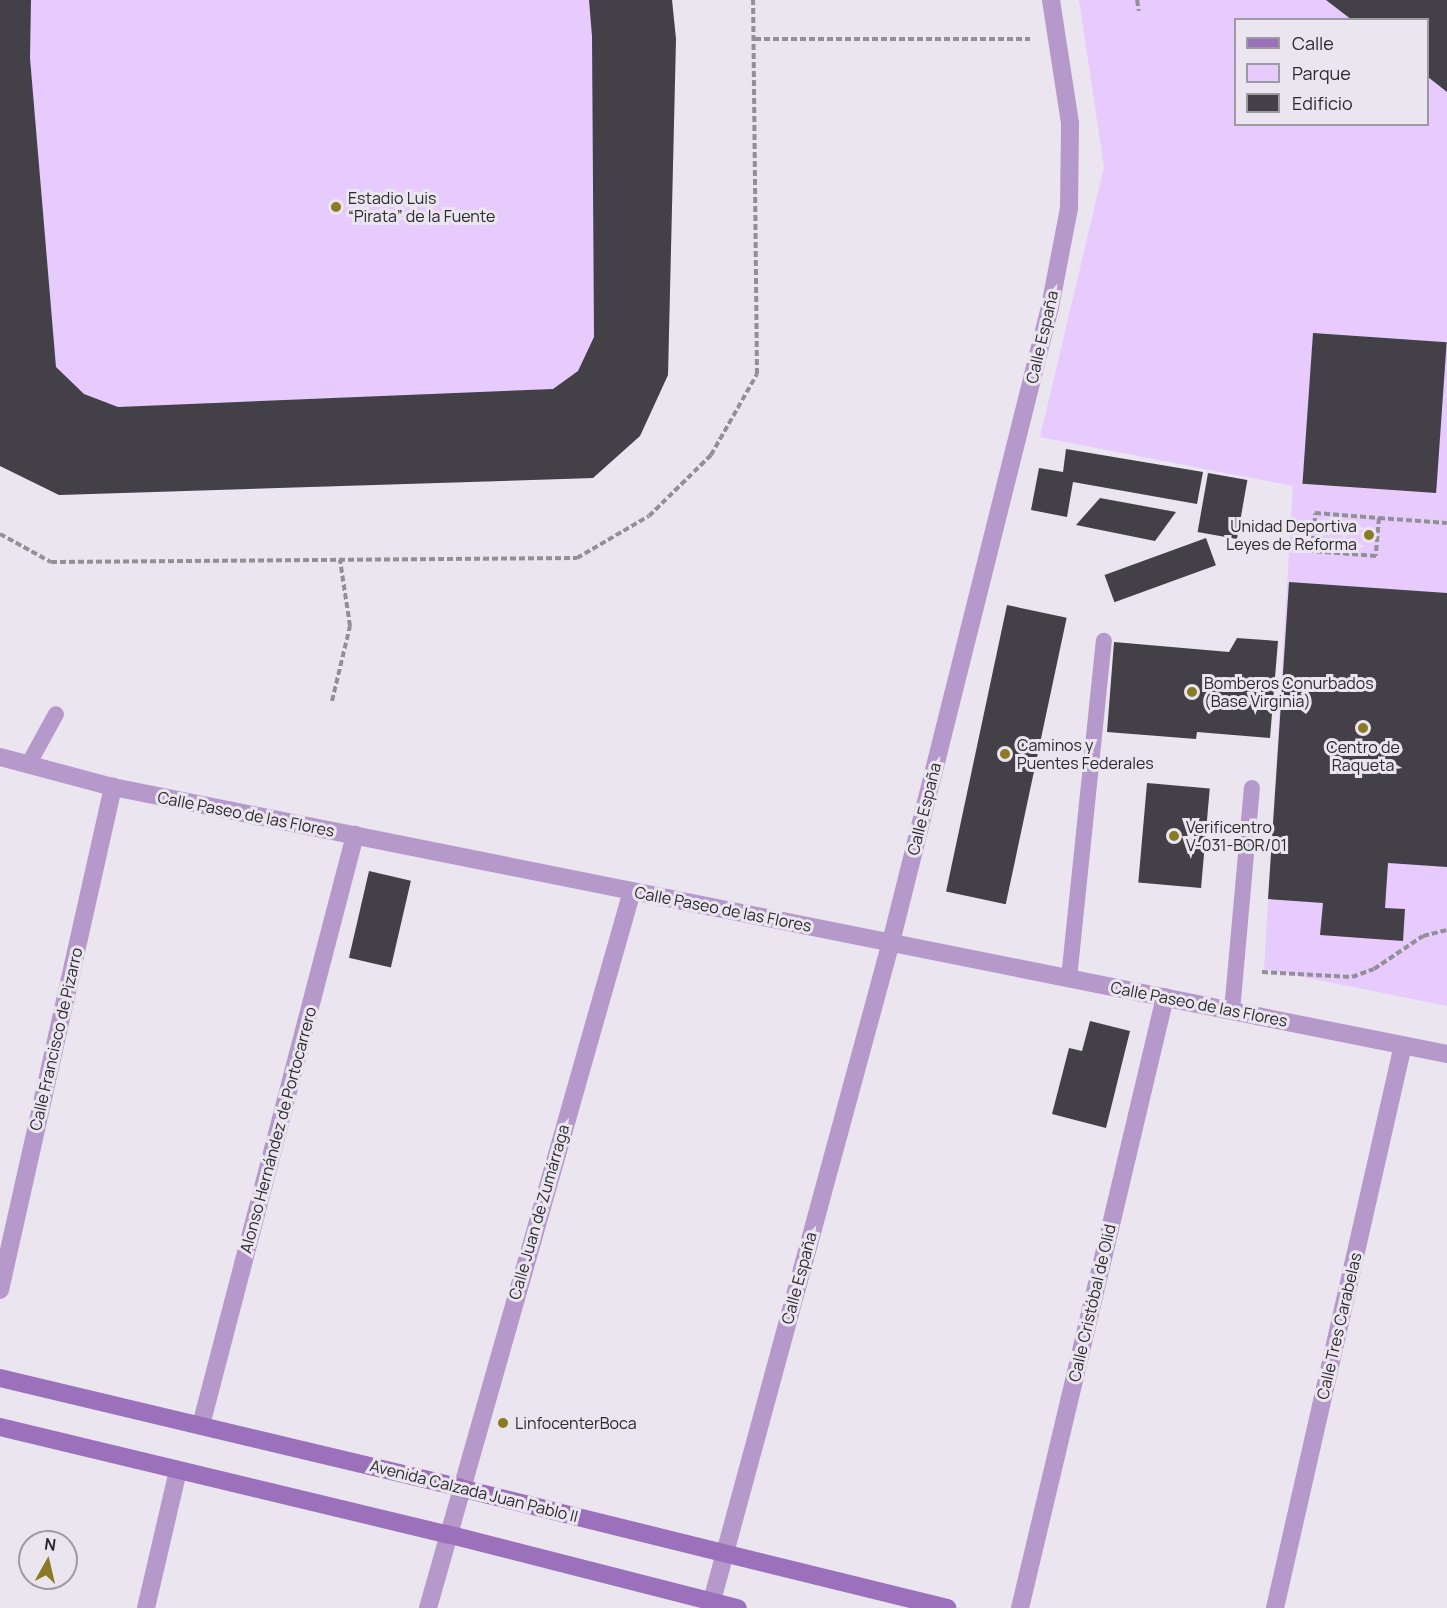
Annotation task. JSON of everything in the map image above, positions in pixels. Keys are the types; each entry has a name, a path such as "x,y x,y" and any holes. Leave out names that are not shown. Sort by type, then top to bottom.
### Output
{"main road":[{"name":"Avenida Calzada Juan Pablo II","path":"0,1378 947,1608"},
{"path":"0,1427 447,1534 711,1605 738,1608"}],"street":[{"name":"Calle España","path":"711,1605 891,942 1050,307 1067,219 1070,123 1051,0"},
{"name":"Calle Paseo de las Flores","path":"0,757 113,787 1447,1054"},
{"name":"Calle Francisco de Pizarro","path":"0,1290 113,787"},
{"name":"Alonso Hernández de Portocarrero","path":"201,1425 355,835"},
{"name":"Calle Juan de Zumárraga","path":"428,1608 460,1488 632,891"},
{"name":"Calle Cristóbal de Olid","path":"1020,1608 1165,997"},
{"name":"Calle Tres Carabelas","path":"1275,1608 1403,1045"},
{"path":"146,1608 178,1471"}],"lane":[{"path":"1069,978 1104,641"},
{"path":"28,765 56,714"},
{"path":"1232,1011 1252,788"}],"path":[{"path":"0,534 51,562 577,558 650,516 711,455 757,374 753,0"},
{"path":"1137,0 1139,11"},
{"path":"754,39 1057,40"},
{"path":"1379,518 1376,556 1312,551 1316,513 1379,518 1447,524"},
{"path":"332,700 350,626 340,560"},
{"path":"1235,970 1352,976 1374,969 1423,936 1447,930"}],"green space":[{"name":"Estadio Luis “Pirata” de la Fuente","path":"0,0 672,0 676,39 668,375 640,436 593,478 59,495 0,466"},
{"name":"Unidad Deportiva Leyes de Reforma","path":"1079,0 1447,0 1447,1006 1264,969 1293,486 1040,437 1104,167"}],"building":[{"path":"0,0 31,0 30,58 56,367 84,394 118,407 553,389 578,371 594,337 592,36 589,0 672,0 676,39 668,375 640,436 593,478 59,495 0,466"},
{"path":"1326,0 1447,0 1447,92 1429,78 1429,18 1349,18"},
{"path":"1313,333 1447,342 1436,493 1302,484"},
{"path":"1066,449 1203,472 1197,504 1073,482 1067,517 1031,510 1039,468 1063,472"},
{"path":"1208,473 1247,480 1237,539 1198,532"},
{"path":"1100,498 1176,512 1155,541 1076,525"},
{"path":"1206,538 1216,565 1114,602 1105,575"},
{"name":"Centro de Raqueta","path":"1289,582 1447,593 1447,867 1388,863 1385,908 1405,909 1403,941 1320,935 1323,903 1268,899"},
{"name":"Caminos y Puentes Federales","path":"1007,605 1067,618 1006,904 946,892"},
{"name":"Bomberos Conurbados (Base Virginia)","path":"1237,638 1278,641 1270,738 1197,732 1196,739 1107,732 1114,642 1229,652"},
{"name":"Verificentro V-031-BOR/01","path":"1147,783 1210,788 1201,888 1138,883"},
{"path":"369,871 411,881 391,967 349,958"},
{"path":"1090,1021 1130,1031 1106,1128 1052,1114 1069,1048 1082,1051"}],"place":[{"name":"Estadio Luis “Pirata” de la Fuente","path":"336,207"},
{"name":"Unidad Deportiva Leyes de Reforma","path":"1369,535"},
{"name":"Bomberos Conurbados (Base Virginia)","path":"1192,692"},
{"name":"Centro de Raqueta","path":"1363,728"},
{"name":"Caminos y Puentes Federales","path":"1005,754"},
{"name":"Verificentro V-031-BOR/01","path":"1174,836"},
{"name":"LinfocenterBoca","path":"503,1423"}]}
